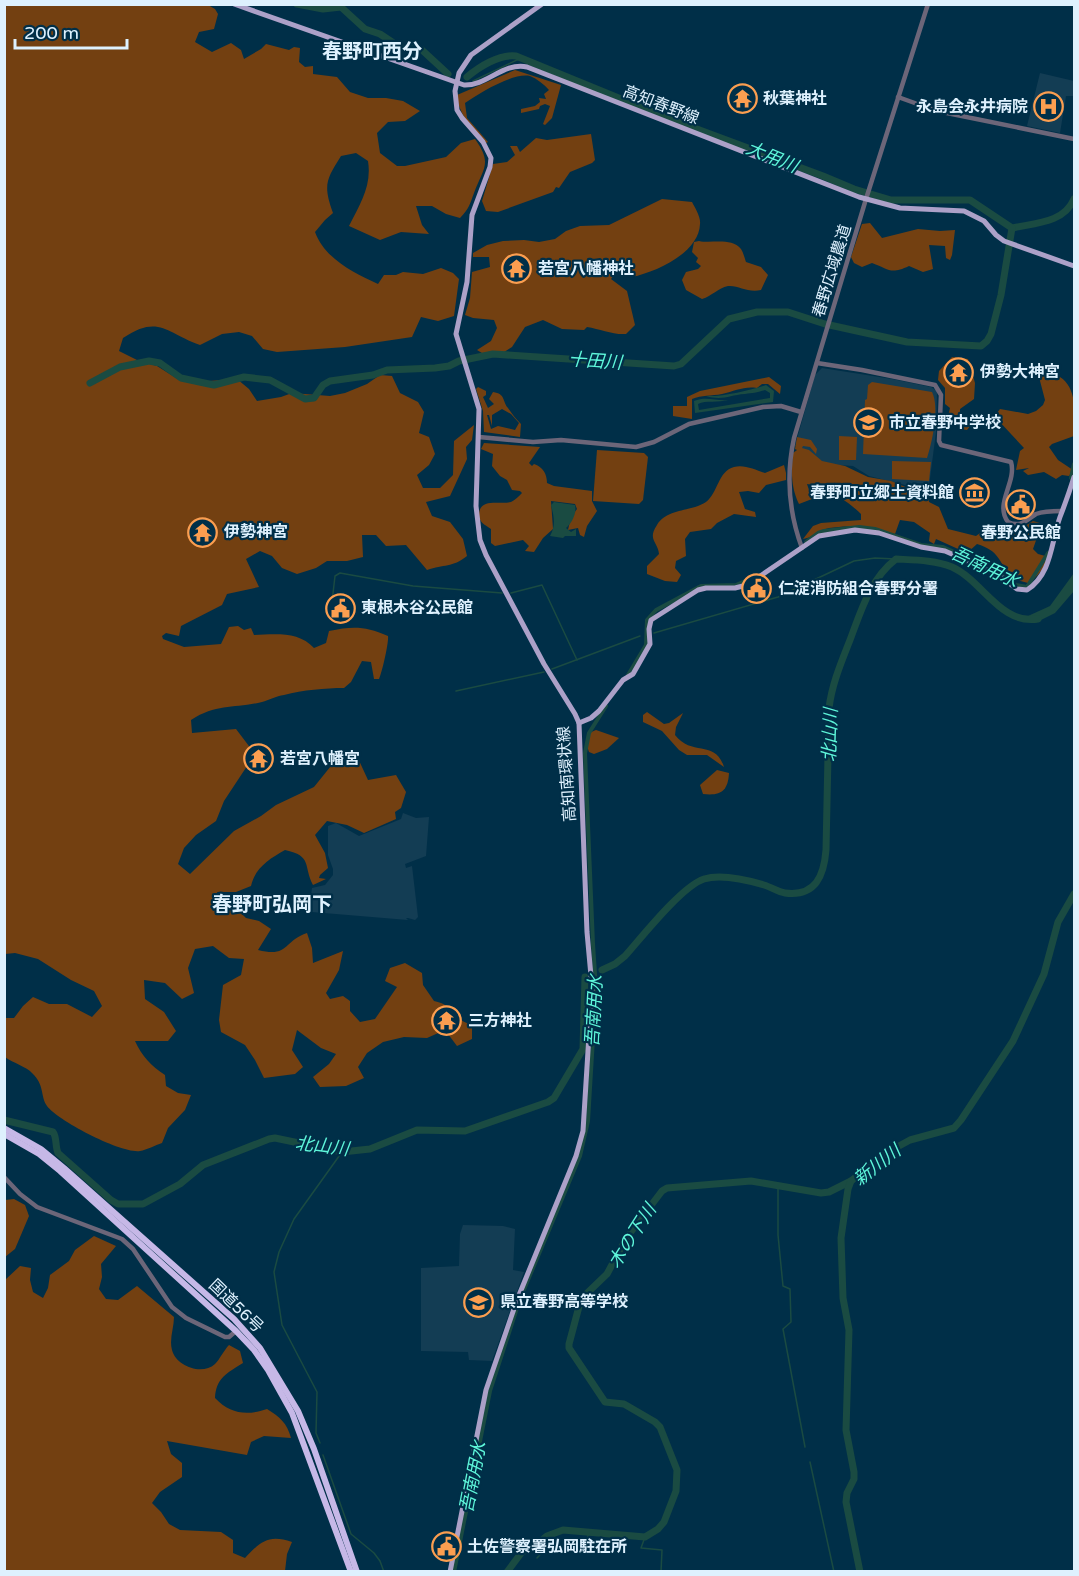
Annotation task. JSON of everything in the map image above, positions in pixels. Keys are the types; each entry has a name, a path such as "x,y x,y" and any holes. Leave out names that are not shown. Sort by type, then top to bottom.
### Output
{"highway":[{"name":"国道56号","path":"4,1128 41,1149 64,1168 234,1319 260,1348 298,1411 312,1443 357,1572"},
{"name":"国道56号","path":"4,1134 39,1154 60,1171 254,1350 292,1413 351,1572"}],"main road":[{"path":"234,4 457,84"},
{"name":"高知南環状線","path":"450,1572 486,1390 517,1300 576,1156 583,1131 592,987 587,932 579,723 576,714 544,664 496,575 480,540 476,506 478,402 456,331 467,282 474,206 490,167 491,158 483,142 458,110 455,100 461,68 471,55 543,4"},
{"name":"高知春野線","path":"457,84 469,86 514,66 527,67 866,199 900,208 964,211 984,221 996,235 1004,240 1074,266"},
{"path":"579,723 591,718 599,711 649,648 651,639 649,629 655,617 698,590 735,588 750,584 824,534 855,530 872,532 921,547 945,551 997,574 1017,589 1027,590 1048,563 1074,477"}],"street":[{"name":"春野広域農道","path":"802,548 791,502 789,474 792,444 928,4"},
{"path":"898,97 937,111 1074,139"},
{"path":"817,363 935,385 941,395 940,445 1008,461 1012,465 1003,509 1008,522 1018,525 1039,513 1062,512"},
{"path":"478,437 533,442 561,440 636,447 654,442 689,424 763,407 781,406 801,411"},
{"path":"4,1178 37,1207 113,1234 126,1242 166,1300 186,1318 225,1337 229,1337 236,1331"}],"shaded area":[{"path":"5,4 208,5 218,14 214,29 199,32 195,42 212,52 231,43 241,50 244,59 266,44 289,50 294,47 300,48 299,62 305,67 313,66 313,74 337,77 350,92 368,98 403,101 420,111 405,121 388,122 377,133 380,153 397,166 446,157 461,143 475,139 485,160 483,172 470,203 460,218 446,214 432,206 416,206 422,225 429,234 401,232 380,240 349,226 367,187 368,161 356,153 341,156 329,177 327,189 333,213 315,232 326,250 341,264 378,284 384,275 396,275 403,272 423,274 441,268 453,273 459,279 454,316 438,321 421,317 412,337 345,347 277,352 263,349 252,336 239,332 222,334 200,345 170,331 154,327 145,327 123,338 119,351 139,361 157,366 176,378 195,382 237,379 249,389 257,401 292,393 330,396 367,384 380,375 392,376 400,393 418,402 424,412 419,433 429,437 435,454 429,465 417,475 423,488 440,488 453,475 454,441 474,425 472,440 466,447 467,459 450,496 426,502 432,516 450,522 463,539 467,556 462,560 427,570 406,545 386,546 376,535 362,535 363,557 347,561 327,561 316,568 297,574 282,568 272,556 260,551 246,559 259,587 227,594 222,605 181,626 179,636 166,633 162,636 163,639 184,647 221,644 229,627 238,626 244,630 251,628 254,635 294,636 314,648 326,643 329,631 337,629 366,629 388,636 379,679 374,679 371,662 362,661 351,682 344,688 291,693 262,702 210,711 191,720 192,733 236,729 255,754 224,801 216,821 196,835 184,848 178,864 190,874 234,831 276,805 314,787 343,751 356,754 368,780 396,775 406,792 401,808 395,812 396,819 364,833 347,825 327,821 315,835 325,853 328,868 319,878 326,879 313,885 304,859 294,852 285,850 259,869 251,886 236,892 217,892 221,908 235,907 246,918 259,921 271,929 258,950 275,952 281,950 299,936 307,933 312,948 313,963 343,951 339,970 326,993 330,999 343,996 350,1001 350,1011 360,1022 375,1019 397,987 385,981 390,968 405,963 422,973 423,985 434,1001 447,1006 460,1019 472,1025 472,1039 457,1046 445,1030 427,1038 404,1037 383,1042 367,1053 358,1067 364,1078 346,1086 320,1087 313,1077 329,1064 336,1054 321,1048 297,1030 292,1050 303,1067 295,1074 264,1078 245,1045 221,1032 219,1020 223,985 241,975 244,959 229,958 213,946 195,949 188,968 194,993 182,999 165,983 144,980 145,999 164,1012 176,1031 168,1041 135,1041 147,1060 165,1075 166,1086 178,1093 191,1095 185,1110 168,1128 162,1143 140,1151 131,1151 106,1142 64,1120 47,1106 36,1077 27,1069 5,1057 5,1018 14,1018 33,997 49,1004 67,1004 92,1017 102,1006 94,991 71,980 38,959 15,953 5,954"},
{"path":"515,70 561,85 552,118 545,125 543,124 550,106 545,104 539,109 521,113 521,109 535,106 540,102 539,98 546,99 544,94 549,90 543,84 530,76 505,80 465,103 467,118 488,142 486,143 463,115 457,95"},
{"path":"1040,73 1074,81 1074,96 1066,96 1060,133 1027,126"},
{"path":"591,134 595,160 570,172 559,188 556,187 553,192 498,212 486,211 482,201 493,164 507,162 515,155 510,146 517,146 520,152 536,138 547,140"},
{"path":"662,199 692,202 700,218 698,234 684,252 664,266 632,277 627,272 617,271 611,279 627,291 635,325 626,334 587,327 584,330 562,329 543,320 525,327 512,347 498,356 487,356 477,350 491,341 497,328 494,320 465,315 470,298 472,272 490,267 489,257 473,257 473,253 487,245 503,241 539,242 555,239 566,231 580,226 609,225"},
{"path":"870,223 882,238 918,229 955,230 950,260 946,258 945,246 929,245 933,269 923,272 909,266 893,271 872,263 862,267 854,263 851,257 862,224"},
{"path":"694,242 726,242 737,245 742,250 746,262 761,267 768,275 761,290 728,286 702,299 686,290 682,280 686,272 701,266 696,262 698,258 692,252"},
{"path":"952,357 968,359 975,383 974,399 960,409 963,423 971,425 967,430 956,426 948,416 950,408 945,404 945,388 938,380 939,371"},
{"name":"市立春野中学校","path":"822,368 892,379 931,387 937,391 936,432 929,486 913,487 869,476 853,466 813,463 811,452 795,446 815,375"},
{"path":"1044,371 1064,380 1069,387 1074,405 1074,436 1049,447 1058,460 1073,470 1069,476 1062,475 1056,479 1044,472 1028,475 1023,471 1029,468 1016,470 1020,451 1024,448 997,419 1000,409 1028,414 1043,405 1045,400 1039,377"},
{"path":"769,377 781,386 780,394 768,384 762,384 757,388 744,388 692,399 692,419 673,416 673,406 687,406 687,397 700,391"},
{"path":"872,382 932,392 935,416 927,458 863,454 865,400 868,385"},
{"path":"766,385 774,391 773,402 695,413 694,401 698,400 728,400 698,404 699,410 770,398 770,393 765,390 722,398 706,396 745,391"},
{"path":"478,387 486,391 483,397 488,408 494,404 489,399 493,392 502,396 521,424 520,437 484,432 483,411 476,389","holes":["502,409 511,414 519,423 515,430 498,426 491,429 487,415 489,415 492,426 492,415"]},
{"path":"839,436 857,437 856,460 839,460"},
{"path":"797,437 811,440 817,449 816,454 810,447 803,446 802,448 809,450 822,461 845,466 868,477 891,481 915,491 925,488 929,502 939,507 948,529 976,536 987,528 1002,523 1018,527 1033,521 1040,523 1033,549 1038,554 1049,557 1038,575 1028,583 1010,578 998,557 990,550 977,544 967,553 936,539 934,544 929,541 930,533 914,522 900,520 895,534 846,526 825,529 803,539 813,526 821,523 861,520 861,514 836,495 814,485 807,484 812,499 799,504 794,492 792,473"},
{"path":"484,443 540,447 529,463 542,469 547,483 592,491 592,501 597,511 587,526 584,537 580,535 578,528 568,530 571,517 577,509 575,504 551,501 553,529 543,538 534,552 525,551 529,546 523,540 495,546 491,543 491,529 480,520 480,509 486,504 511,502 522,493 512,490 507,480 500,476 492,466 493,454 481,449"},
{"path":"597,450 644,453 648,457 643,500 639,504 593,501"},
{"path":"892,461 931,462 929,481 892,479"},
{"path":"784,465 786,480 766,485 759,493 739,492 745,509 755,512 756,517 734,514 711,529 690,532 685,539 686,556 676,561 675,568 681,575 677,582 665,581 647,574 647,566 659,554 653,534 661,520 673,513 706,502 721,477 729,469 742,466 765,473"},
{"path":"554,502 575,505 574,518 566,528 571,532 576,529 576,536 563,538 550,536 554,521 551,505"},
{"path":"1074,573 1074,591 1055,613 1035,623 1028,616 1050,606"},
{"path":"647,712 664,724 683,713 675,735 682,742 715,753 724,767 707,755 687,755 679,750 662,731 643,722 643,715"},
{"path":"596,730 619,738 607,749 594,754 589,752 586,743 589,733"},
{"path":"717,770 729,773 725,788 719,793 703,794 700,785"},
{"path":"403,813 416,818 429,817 426,856 405,864 406,868 412,866 418,917 415,920 406,918 408,920 312,912 309,909 312,888 325,885 333,875 328,855 328,826 336,823 359,836 401,819"},
{"path":"14,1199 25,1205 29,1216 15,1249 5,1257 5,1200"},
{"path":"463,1225 503,1226 515,1229 513,1270 524,1272 492,1361 469,1360 468,1352 421,1351 421,1268 459,1266 460,1234"},
{"path":"94,1236 116,1246 101,1264 102,1277 99,1289 106,1299 118,1300 137,1286 174,1317 172,1350 179,1361 190,1368 210,1368 229,1345 240,1351 243,1363 227,1373 220,1381 215,1398 239,1412 267,1409 282,1421 291,1438 264,1436 251,1442 247,1455 167,1441 171,1454 182,1463 182,1477 160,1492 152,1503 169,1524 180,1530 221,1532 233,1540 233,1553 245,1558 261,1543 271,1539 292,1542 287,1554 285,1571 5,1571 5,1280 20,1266 31,1268 30,1280 33,1292 43,1298 48,1288 50,1275 69,1261 75,1250"}],"waterway":[{"name":"大用川","path":"297,4 323,9 341,7 365,29 380,34 401,48 422,50 448,74"},
{"name":"大用川","path":"467,77 496,59 516,56 670,119 854,189 891,200 970,200 1012,228 1048,221 1063,213 1074,199"},
{"path":"473,81 521,58"},
{"name":"十田川","path":"90,383 120,367 149,361 160,363 181,378 214,385 244,377 270,380 305,399 314,398 323,385 330,381 373,375 387,370 449,366 459,361 493,354 674,366 681,364 729,319 757,312 788,312 825,324 907,342 981,346 991,334 1001,295 1012,228"},
{"name":"吾南用水","path":"1071,478 1074,464"},
{"name":"吾南用水","path":"806,542 824,531 859,527 875,529 921,545 943,547 981,564"},
{"name":"吾南用水","path":"999,573 1016,585 1027,587 1048,553"},
{"path":"654,633 778,597 854,561 875,558 896,559"},
{"name":"北山川","path":"602,970 625,956 674,901 704,879 734,878 782,892 796,893 811,888 816,882 823,868 826,850 829,708 832,690 867,596 879,576 896,559 932,562 952,567 973,582 1002,609 1025,619 1038,619"},
{"path":"332,602 335,576 340,573 413,586 502,593"},
{"name":"吾南用水","path":"628,675 646,645 647,620 656,610 701,586 736,585 752,578"},
{"path":"511,593 542,585 577,660"},
{"path":"552,669 640,636"},
{"path":"456,691 544,672"},
{"name":"吾南用水","path":"454,1572 490,1391 520,1299 580,1156 588,1121 596,989 585,753 589,733 606,706"},
{"name":"新川川","path":"860,1572 846,1502 847,1493 854,1479 846,1430 849,1330 843,1298 841,1238 848,1189 851,1181 888,1152 910,1140 954,1128 961,1120 1013,1041 1044,974 1058,922 1074,894"},
{"name":"北山川","path":"4,1120 53,1132 58,1153 118,1204 143,1204 180,1184 203,1165 269,1139 275,1138 342,1152 370,1149 417,1130 465,1131 554,1098 583,1049 585,977"},
{"path":"320,1443 316,1433 317,1392 282,1325 274,1272 279,1252 294,1219 342,1152"},
{"name":"木の下川","path":"507,1572 522,1552 534,1547 547,1536 563,1530 645,1537 664,1522 676,1491 677,1470 660,1427 624,1404 605,1402 569,1348 581,1299 607,1274 627,1237 662,1191 667,1188 751,1181 821,1193 829,1192 851,1181"},
{"path":"778,1185 778,1235 783,1286 790,1289 791,1322 783,1329 805,1447"},
{"path":"323,1455 351,1534 374,1553 384,1572"},
{"path":"810,1462 834,1572"},
{"path":"537,1558 553,1548 585,1544 588,1542 588,1532"},
{"path":"645,1537 641,1548 662,1550 661,1572"}],"place":[{"name":"秋葉神社","path":"742,99"},
{"name":"永島会永井病院","path":"1049,107"},
{"name":"若宮八幡神社","path":"517,269"},
{"name":"伊勢大神宮","path":"959,372"},
{"name":"市立春野中学校","path":"868,423"},
{"name":"春野町立郷土資料館","path":"975,493"},
{"name":"春野公民館","path":"1021,505"},
{"name":"伊勢神宮","path":"203,532"},
{"name":"仁淀消防組合春野分署","path":"757,589"},
{"name":"東根木谷公民館","path":"340,608"},
{"name":"若宮八幡宮","path":"259,759"},
{"name":"三方神社","path":"447,1021"},
{"name":"県立春野高等学校","path":"479,1302"},
{"name":"土佐警察署弘岡駐在所","path":"446,1547"}],"district":[{"name":"春野町西分","path":"372,52"},
{"name":"春野町弘岡下","path":"272,905"}]}
